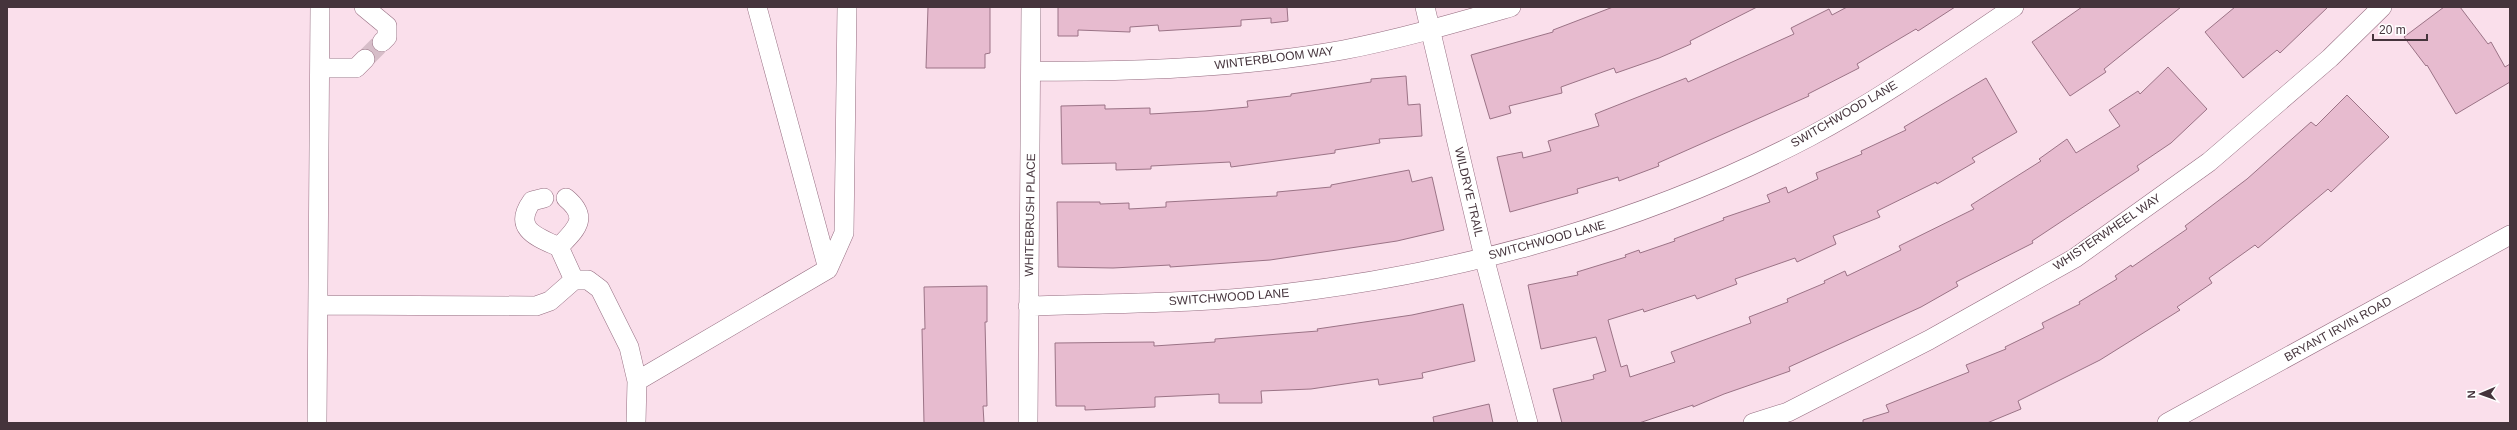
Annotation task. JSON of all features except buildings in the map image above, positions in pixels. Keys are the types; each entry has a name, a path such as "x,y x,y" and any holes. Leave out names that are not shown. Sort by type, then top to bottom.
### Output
{"street":[{"path":"317,423 320,7"},
{"path":"364,7 387,26 387,37 382,42"},
{"path":"757,7 828,269"},
{"path":"637,381 828,269 844,233 847,7"},
{"name":"WHITEBRUSH PLACE","path":"1028,423 1028,306 1032,71 1031,7"},
{"name":"WILDRYE TRAIL","path":"1425,7 1484,257 1528,423"},
{"name":"WINTERBLOOM WAY","path":"1032,71 1140,70 1222,65 1344,49 1431,30 1511,7"},
{"name":"SWITCHWOOD LANE","path":"1028,306 1217,300 1358,284 1484,257 1609,223 1692,191 1810,137 1915,74 2014,7"},
{"name":"WHISTERWHEEL WAY","path":"1753,423 1788,412 1929,340 2075,258 2208,162 2330,58 2382,7"},
{"path":"320,68 356,68 365,59"},
{"path":"544,198 532,201 525,210 526,224 532,236 559,247 574,280"},
{"path":"559,247 576,229 580,217 577,207 566,198"},
{"name":"BRYANT IRVIN ROAD","path":"2167,423 2510,236"},
{"path":"318,305 536,306 550,301 574,280 588,280 600,289 629,347 637,381 636,423"}],"tunnel":[{"path":"365,59 382,42"}]}
